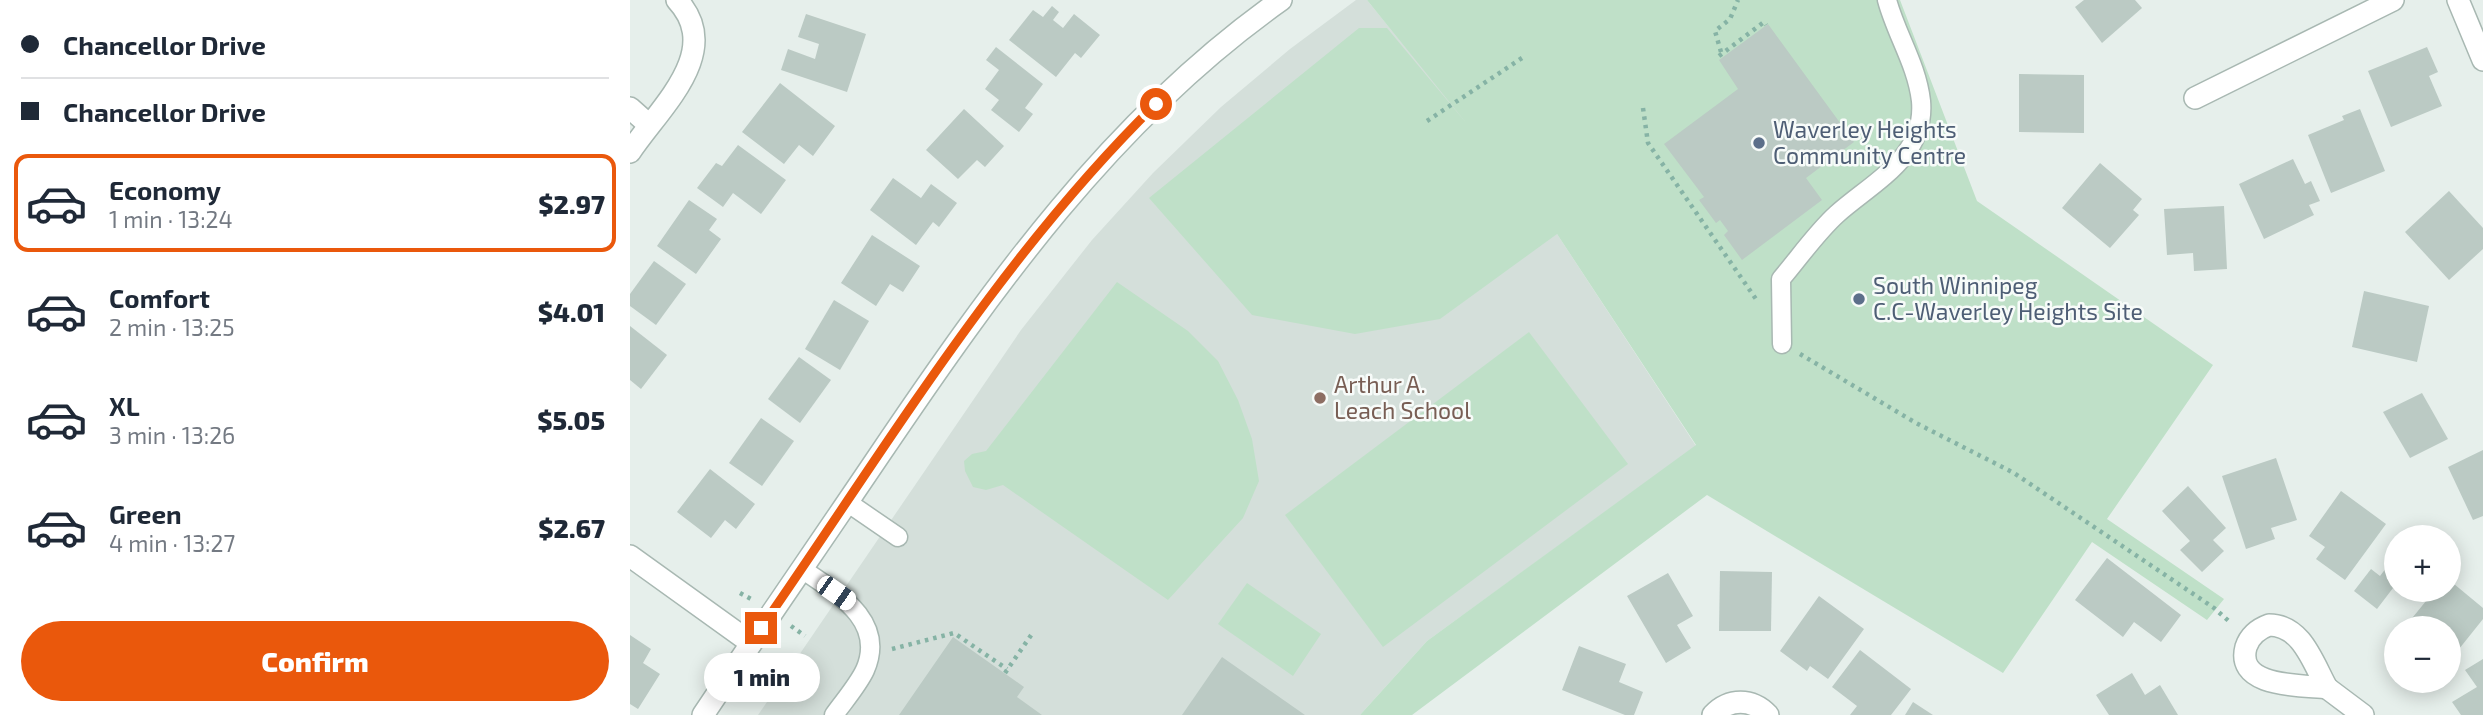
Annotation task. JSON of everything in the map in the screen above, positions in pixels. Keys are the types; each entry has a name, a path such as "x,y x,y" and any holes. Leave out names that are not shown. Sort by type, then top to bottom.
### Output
{"street":[{"path":"630,152 691,65 696,32 688,12 677,0"},
{"path":"704,715 955,343 1052,214 1121,139 1192,68 1281,0"},
{"path":"2195,98 2393,0"},
{"path":"2458,0 2483,60"},
{"path":"630,108 648,124"},
{"path":"630,556 751,643"},
{"path":"2327,688 2263,681 2248,667 2246,647 2260,629 2269,625 2279,625 2293,632 2327,688 2363,715"},
{"path":"1713,715 1731,703 1744,702 1762,709 1768,715"}],"lane":[{"path":"1782,344 1781,279 1835,216 1903,159 1920,132 1921,102 1915,74 1887,0"},
{"path":"847,502 898,537"},
{"path":"802,569 853,604 864,620 870,645 865,670 834,715"}],"path":[{"path":"1738,0 1730,19 1716,31 1720,54 1764,22 1766,25"},
{"path":"1427,121 1522,58"},
{"path":"1643,108 1648,143 1760,305"},
{"path":"1782,344 1916,423 2014,473 2214,608 2250,640"},
{"path":"740,593 754,600"},
{"path":"790,626 806,636"},
{"path":"884,651 954,633 1006,671 1034,631"}],"shaded area":[{"name":"Arthur A. Leach School","path":"1356,0 1367,0 1557,234 1696,446 1427,641 1360,715 758,715 1021,330 1092,240 1153,173 1221,107 1290,49"}],"green space":[{"name":"South Winnipeg C.C-Waverley Heights Site","path":"1367,0 1900,0 1977,201 2213,365 2107,519 2224,599 2207,620 2092,542 2003,673 1707,495 1412,715 1360,715 1427,641 1696,445 1557,234 1440,319 1355,334 1252,315 1149,198 1359,28 1387,28 1467,124"},
{"path":"1117,282 1188,331 1218,361 1238,400 1252,439 1259,481 1243,518 1168,600 1003,485 986,490 973,487 965,471 964,461 972,454 986,451"},
{"path":"1529,332 1628,464 1383,647 1285,515"},
{"path":"1247,583 1321,634 1293,676 1218,624"}],"building":[{"path":"2084,0 2135,0 2142,8 2102,43 2075,7"},
{"path":"1052,6 1059,12 1053,20 1063,28 1074,14 1100,35 1081,58 1075,53 1056,77 1009,40 1033,10 1043,17"},
{"path":"806,14 866,34 847,92 781,70 788,49 815,59 819,44 798,37"},
{"name":"Waverley Heights Community Centre","path":"1768,24 1854,142 1806,178 1822,200 1742,260 1724,235 1728,231 1720,220 1716,223 1699,200 1704,197 1664,144 1738,89 1719,60"},
{"path":"996,47 1043,84 1025,108 1033,114 1019,132 991,110 999,100 985,89 999,70 986,60"},
{"path":"2427,47 2438,72 2429,76 2442,106 2391,127 2368,71"},
{"path":"2019,74 2084,75 2084,133 2019,132"},
{"path":"780,83 835,126 813,156 799,145 784,164 742,132"},
{"path":"964,109 1004,146 985,167 977,160 958,179 926,150"},
{"path":"2360,109 2385,171 2331,193 2308,135 2344,120 2342,116"},
{"path":"738,145 786,180 761,214 733,193 723,207 697,188 716,163 722,166"},
{"path":"2293,159 2305,184 2311,181 2320,201 2309,205 2314,215 2264,239 2239,184"},
{"path":"2100,163 2142,199 2133,210 2139,215 2110,248 2062,208"},
{"path":"893,178 921,198 931,184 957,203 939,227 933,222 916,245 870,210"},
{"path":"2449,191 2483,228 2483,249 2449,280 2405,232"},
{"path":"689,200 717,219 709,230 721,239 696,274 657,246"},
{"path":"2224,206 2227,269 2194,271 2193,253 2167,255 2164,209"},
{"path":"872,235 920,266 903,292 890,284 876,306 841,283"},
{"path":"654,261 686,284 656,325 630,306 630,294"},
{"path":"2364,291 2429,306 2417,362 2352,347"},
{"path":"834,300 869,321 840,370 805,349"},
{"path":"630,326 667,355 641,389 630,380"},
{"path":"799,357 831,380 800,423 768,399"},
{"path":"2422,393 2448,439 2410,458 2383,412"},
{"path":"761,418 794,441 762,486 729,463"},
{"path":"2483,450 2483,516 2473,520 2448,467"},
{"path":"2276,458 2297,520 2271,528 2275,539 2246,549 2222,476"},
{"path":"710,469 755,504 736,529 725,520 711,538 677,512"},
{"path":"2188,486 2226,528 2213,540 2224,551 2202,572 2180,550 2190,541 2162,511"},
{"path":"2341,491 2386,524 2345,580 2316,559 2325,547 2309,536"},
{"path":"2107,558 2181,615 2161,642 2134,622 2123,637 2075,600"},
{"path":"2371,569 2380,576 2384,571 2384,600 2377,609 2354,591"},
{"path":"1720,571 1772,572 1771,631 1719,631"},
{"path":"1668,573 1693,616 1677,625 1691,648 1666,663 1627,596"},
{"path":"2461,590 2483,608 2483,619 2461,646 2461,616 2414,616 2425,602 2461,602"},
{"path":"1819,596 1864,629 1828,679 1810,666 1807,671 1780,651"},
{"path":"630,635 651,649 643,663 660,674 638,709 630,704"},
{"path":"953,637 1024,687 1017,697 1042,715 899,715"},
{"path":"1579,646 1626,664 1619,682 1643,692 1634,715 1625,715 1562,690"},
{"path":"1860,650 1911,689 1891,715 1850,715 1857,706 1832,687"},
{"path":"1222,657 1305,715 1182,715"},
{"path":"2483,659 2483,715 2461,715 2452,702 2477,687 2465,670"},
{"path":"2132,673 2145,695 2160,685 2178,715 2109,715 2096,695"},
{"path":"1913,702 1933,715 1905,715"}],"place":[{"name":"Waverley Heights Community Centre","path":"1759,143"},
{"name":"South Winnipeg C.C-Waverley Heights Site","path":"1859,299"},
{"name":"Arthur A. Leach School","path":"1320,398"}],"route":[{"path":"761,628 987,300 1052,214 1156,104"}]}
